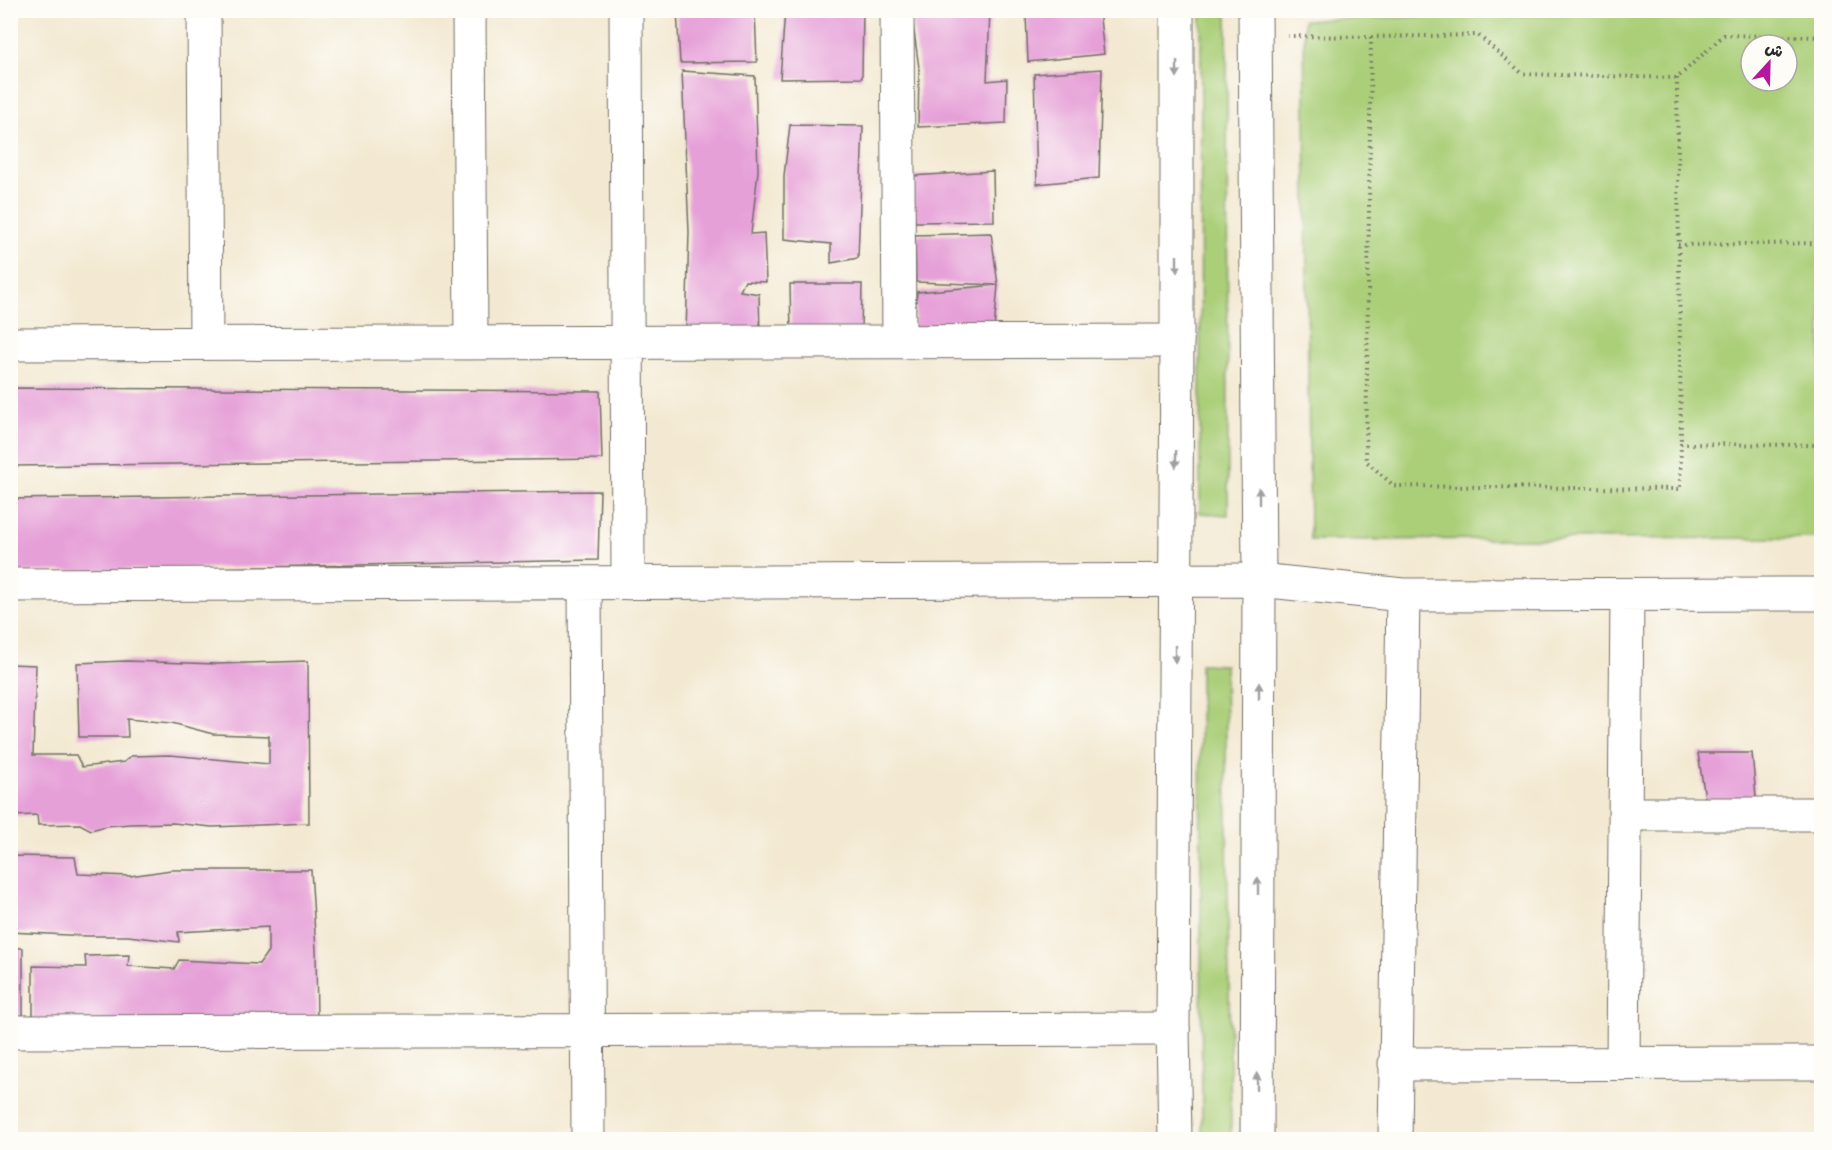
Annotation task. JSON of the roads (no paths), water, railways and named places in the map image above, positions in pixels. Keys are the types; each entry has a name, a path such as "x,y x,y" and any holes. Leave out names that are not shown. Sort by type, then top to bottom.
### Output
{"street":[{"path":"204,10 206,343"},
{"path":"469,10 471,342"},
{"path":"626,10 628,583"},
{"path":"897,10 898,341"},
{"path":"1175,1140 1173,1029 1177,10"},
{"path":"1256,23 1259,580 1257,1140"},
{"path":"10,344 1177,341"},
{"path":"10,585 1259,580 1403,595 1821,594"},
{"path":"585,583 588,1140"},
{"path":"1395,1140 1403,595"},
{"path":"1623,1063 1627,595"},
{"path":"1626,814 1821,814"},
{"path":"10,1032 1173,1029"},
{"path":"1395,1064 1821,1063"}]}
